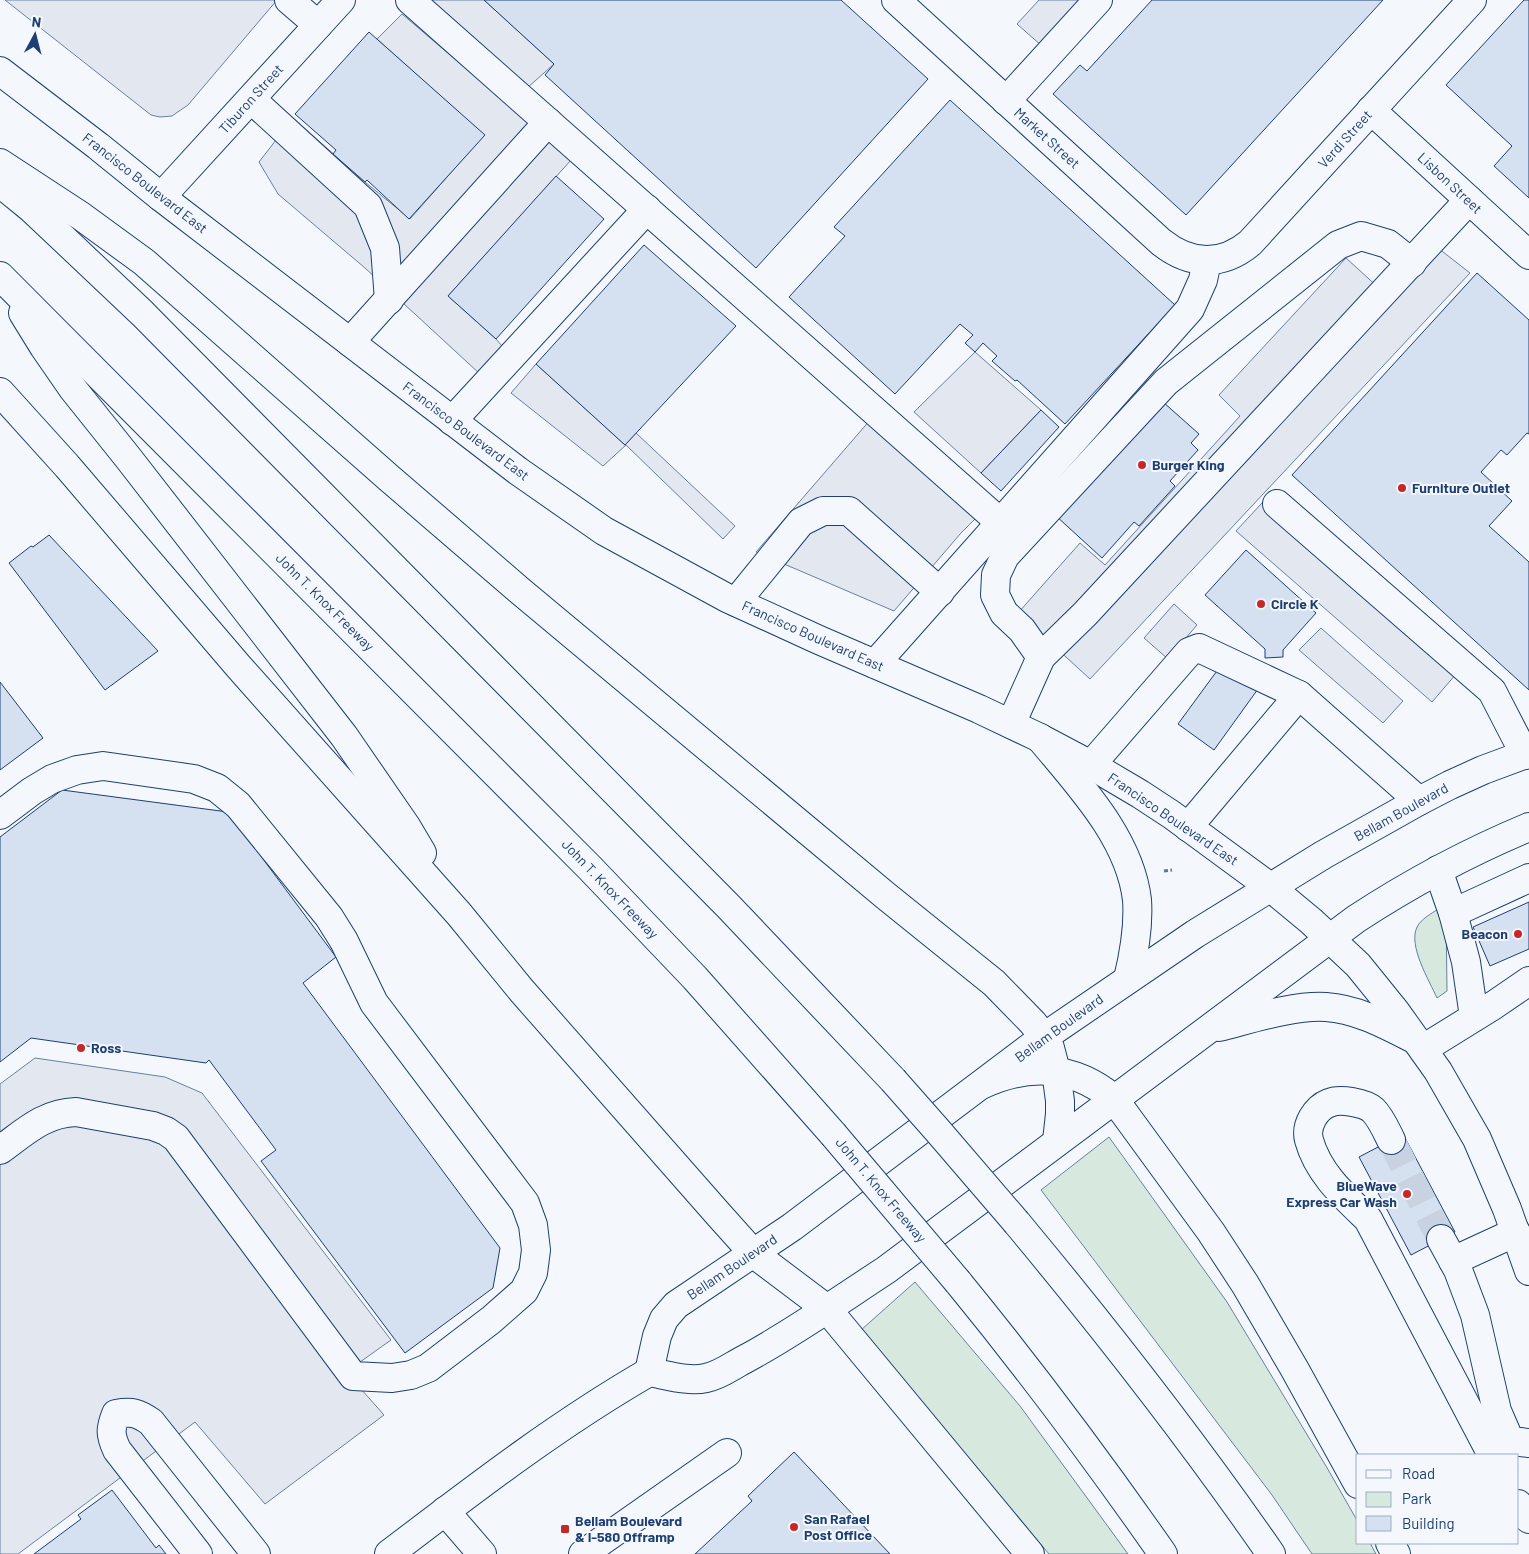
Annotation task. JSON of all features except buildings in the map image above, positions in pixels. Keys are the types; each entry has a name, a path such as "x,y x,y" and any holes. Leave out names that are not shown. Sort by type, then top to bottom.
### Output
{"main road":[{"path":"289,0 318,25"},
{"name":"Tiburon Street","path":"161,197 341,0"},
{"path":"410,0 1001,523"},
{"name":"Market Street","path":"896,0 1160,242 1181,256 1193,260 1207,261"},
{"path":"1006,101 1098,0"},
{"name":"Verdi Street","path":"1207,261 1229,256 1250,243 1472,0"},
{"name":"Francisco Boulevard East","path":"0,71 518,472 604,532 736,602 1012,724 1091,765 1140,794 1270,887 1358,965 1438,1071 1477,1139 1516,1232 1529,1271"},
{"path":"251,99 368,206 386,248 389,300"},
{"name":"Lisbon Street","path":"1371,110 1529,256"},
{"path":"350,342 548,122"},
{"path":"0,163 81,216 144,262 519,590 886,896 994,983 1044,1037 1054,1060 1060,1114 1057,1141"},
{"path":"0,183 32,209 81,254 156,327 736,914 893,1080 1018,1223 1160,1401 1271,1554"},
{"path":"1012,724 1041,657 1085,614 1469,200"},
{"path":"452,421 646,209"},
{"path":"1041,657 1022,630 1004,613 995,595 996,575 1005,556 1166,382 1338,245 1361,236 1388,244 1412,263"},
{"path":"876,664 1190,309 1203,280 1207,261"},
{"path":"0,276 44,347 73,389 135,466 349,744 406,826 459,914"},
{"name":"John T. Knox Freeway","path":"0,276 623,902 708,992 834,1134 958,1282 1045,1391 1163,1554"},
{"path":"0,392 68,466 239,666 459,914 529,998 754,1254 827,1309 1030,1554"},
{"path":"1277,504 1492,690 1527,754"},
{"path":"736,602 801,522 823,511 849,511 940,592"},
{"path":"1091,765 1189,652 1199,648 1299,695 1419,801"},
{"path":"1188,827 1299,695"},
{"path":"1040,738 1090,800 1122,851 1133,884 1137,908 1136,935 1128,979"},
{"name":"Bellam Boulevard","path":"649,1372 657,1336 664,1320 676,1305 792,1228 1044,1037 1128,979 1270,887 1419,801 1474,774 1527,754"},
{"path":"0,815 32,791 52,779 77,770 103,766 194,779 217,788 238,805 329,917 344,941 374,1003 525,1203 533,1225 536,1250 533,1272 524,1291 509,1306 428,1368 411,1375 392,1378 353,1376 176,1138 166,1131 153,1126 76,1112 64,1112 36,1123 0,1150"},
{"path":"389,1554 543,1438 649,1372 687,1379 705,1379 721,1373 756,1354 827,1309 886,1270 1356,919 1438,870 1529,827"},
{"path":"1438,870 1453,913 1466,962 1474,1017"},
{"path":"1453,913 1529,878"},
{"path":"1210,1028 1295,1009 1326,1007 1343,1010 1373,1020 1419,1045 1474,1017 1529,981"},
{"path":"982,1085 994,1079 1024,1071 1056,1071 1089,1082 1114,1099 1211,1232 1240,1276 1294,1368 1356,1480"},
{"path":"1391,1140 1386,1128 1372,1110 1360,1103 1342,1101 1330,1102 1318,1109 1310,1122 1308,1138 1322,1170 1368,1219 1515,1449"},
{"path":"1515,1449 1497,1411 1474,1315 1458,1270 1447,1250 1516,1232"},
{"path":"198,1554 117,1450 112,1438 111,1425 116,1414 128,1411 141,1415 151,1422 256,1554"},
{"path":"583,1554 728,1453"},
{"path":"1519,1506 1522,1513 1529,1519"},
{"path":"445,1511 482,1554"}],"green space":[{"path":"1438,909 1446,913 1447,991 1437,998 1417,953 1415,935 1417,927 1421,922"},
{"path":"1109,1137 1227,1302 1356,1518 1356,1544 1371,1544 1376,1554 1312,1554 1272,1495 1041,1190"},
{"path":"915,1282 1020,1406 1128,1554 1049,1554 861,1330"}],"shaded area":[{"path":"5,0 277,0 188,105 172,116 160,117 151,115"},
{"path":"430,0 484,0 554,64 526,89"},
{"path":"1039,0 1083,0 1042,46 1017,24"},
{"path":"402,14 572,159 448,296 503,347 480,374 365,268 278,194 259,162 293,118 410,219 484,135 377,39"},
{"path":"1438,248 1470,273 1090,679 1018,613 1080,543 1105,565 1240,416 1219,395 1346,258 1392,300"},
{"path":"975,352 1041,410 981,473 914,412"},
{"path":"536,364 625,445 636,433 735,526 723,539 626,445 603,466 511,393"},
{"path":"871,419 979,515 961,533 894,611 756,552"},
{"path":"1275,489 1469,659 1432,702 1236,531"},
{"path":"1174,604 1197,625 1168,659 1144,638"},
{"path":"1321,628 1403,701 1383,723 1299,650"},
{"path":"35,1058 165,1077 202,1093 391,1340 346,1372 384,1415 265,1504 195,1422 18,1554 0,1554 0,1084"}],"tunnel":[{"path":"1391,1140 1441,1239"}],"place":[{"name":"Burger King","path":"1142,465"},
{"name":"Furniture Outlet","path":"1402,488"},
{"name":"Circle K","path":"1261,604"},
{"name":"Beacon","path":"1518,934"},
{"name":"Ross","path":"81,1048"},
{"name":"BlueWave Express Car Wash","path":"1407,1194"},
{"name":"San Rafael Post Office","path":"794,1527"},
{"name":"Bellam Boulevard & I-580 Offramp","path":"565,1529"}]}
